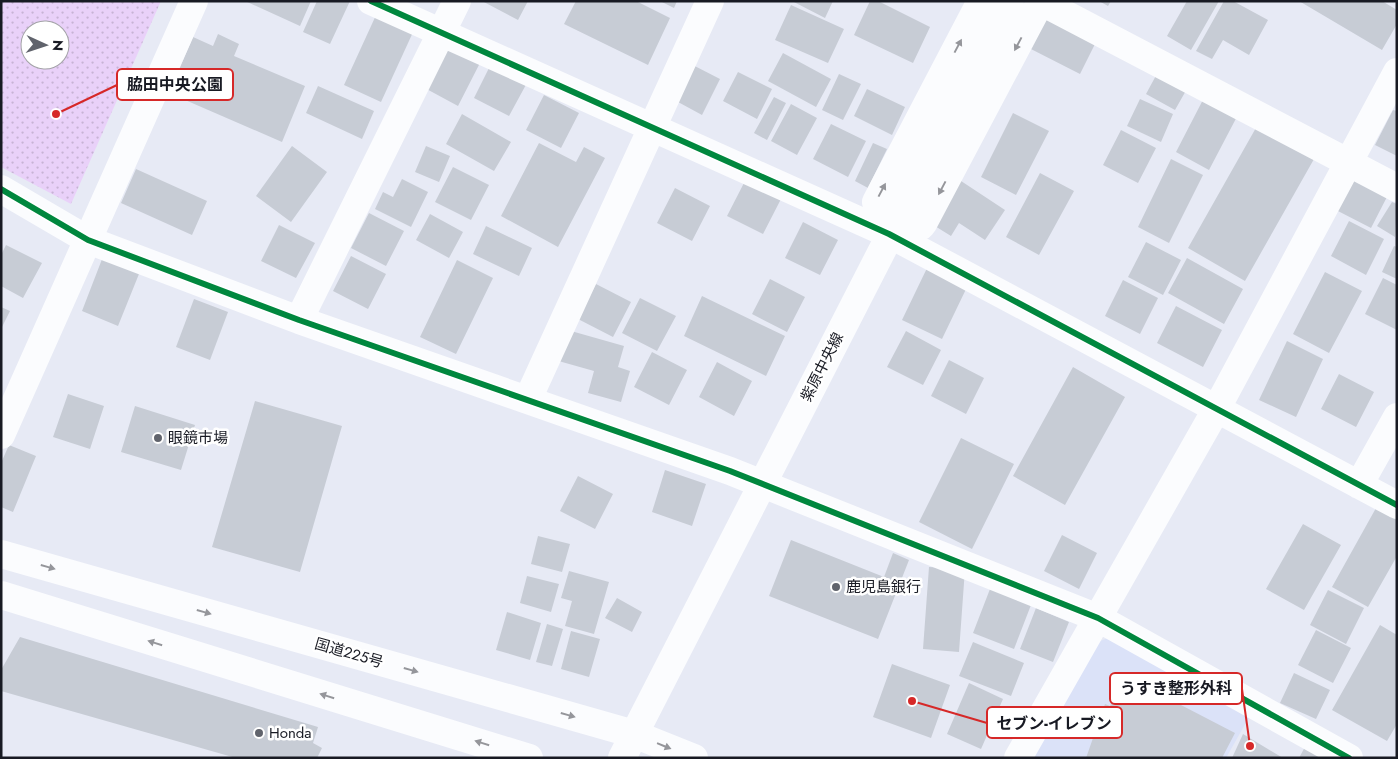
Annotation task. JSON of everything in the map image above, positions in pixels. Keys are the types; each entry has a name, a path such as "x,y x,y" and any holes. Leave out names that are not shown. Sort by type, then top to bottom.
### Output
{"main road":[{"path":"1,435 194,1"},
{"path":"371,1 889,234 1397,505"},
{"path":"299,320 457,1"},
{"path":"528,399 710,1"},
{"path":"889,234 876,202 981,1"},
{"name":"紫原中央線","path":"622,758 1010,1"},
{"path":"889,234 921,226 1040,1 1397,188"},
{"path":"1018,758 1217,408 1347,161 1397,72"},
{"path":"1,189 88,240 299,320 763,483 1098,618 1349,758"},
{"path":"1359,484 1397,417"},
{"name":"国道225号","path":"1,554 634,734 694,758"},
{"path":"1,596 529,758"}],"shaded area":[{"path":"1,1 161,1 71,204 1,167"},
{"path":"1110,637 1252,712 1226,758 1026,758 1091,645"}],"building":[{"path":"245,1 311,1 300,26"},
{"path":"317,1 350,1 330,44 303,32"},
{"path":"482,1 528,1 518,20"},
{"path":"576,1 636,1 670,18 648,65 564,24"},
{"path":"660,1 677,1 674,8"},
{"path":"792,1 833,1 825,18"},
{"path":"870,1 878,1 930,27 913,63 854,35"},
{"path":"1099,1 1111,1 1108,6"},
{"path":"1187,1 1219,1 1191,50 1167,36"},
{"path":"1224,1 1233,1 1268,20 1249,55 1223,40 1212,59 1196,51"},
{"path":"1299,1 1382,1 1397,10 1397,24 1382,50"},
{"path":"791,5 844,29 828,63 775,40"},
{"path":"1045,12 1098,38 1080,74 1027,47"},
{"path":"377,13 414,30 381,102 344,85"},
{"path":"218,34 239,44 234,56 305,86 282,142 169,93 193,37 213,46"},
{"path":"446,40 482,59 458,106 421,86"},
{"path":"783,53 831,79 816,107 768,81"},
{"path":"685,61 720,79 702,115 667,96"},
{"path":"492,62 528,81 509,116 474,98"},
{"path":"1159,70 1188,87 1175,110 1146,94"},
{"path":"738,72 772,89 757,119 723,101"},
{"path":"839,74 861,84 843,120 822,110"},
{"path":"318,86 374,111 362,139 306,113"},
{"path":"867,89 905,107 892,135 854,116"},
{"path":"1207,92 1241,109 1209,170 1176,152"},
{"path":"544,95 579,113 561,148 526,130"},
{"path":"774,97 786,103 767,140 754,133"},
{"path":"1140,99 1173,114 1161,142 1127,126"},
{"path":"791,104 817,118 797,155 771,141"},
{"path":"1393,110 1397,111 1397,156 1375,145"},
{"path":"1013,113 1049,131 1016,195 981,177"},
{"path":"462,114 511,142 494,171 446,144"},
{"path":"831,124 866,141 848,177 813,159"},
{"path":"1257,126 1314,159 1245,281 1188,248"},
{"path":"1121,130 1156,148 1138,183 1103,165"},
{"path":"539,143 576,162 584,147 605,158 558,247 501,216"},
{"path":"873,143 887,149 868,188 855,181"},
{"path":"292,146 327,172 291,222 256,196"},
{"path":"426,146 450,156 439,182 415,172"},
{"path":"1171,159 1203,175 1169,243 1138,227"},
{"path":"453,167 489,185 471,220 435,202"},
{"path":"136,169 207,201 192,235 121,203"},
{"path":"1040,173 1074,191 1039,255 1006,237"},
{"path":"1354,175 1389,193 1371,228 1336,210"},
{"path":"402,179 428,192 411,227 375,209 383,192 393,197"},
{"path":"958,179 1005,210 985,240 959,223 951,236 930,223"},
{"path":"745,181 781,199 763,234 727,216"},
{"path":"675,188 710,206 692,241 657,223"},
{"path":"1392,202 1397,204 1395,237 1377,226"},
{"path":"369,213 404,231 386,266 351,248"},
{"path":"430,214 463,232 449,258 416,240"},
{"path":"1349,221 1384,239 1366,275 1331,256"},
{"path":"803,222 838,240 820,275 785,258"},
{"path":"279,225 315,243 296,278 261,261"},
{"path":"486,226 532,248 519,276 473,254"},
{"path":"1146,242 1181,260 1163,295 1128,277"},
{"path":"6,245 42,263 23,298 1,286 1,255"},
{"path":"1394,246 1397,247 1397,279 1382,272"},
{"path":"104,254 141,269 118,326 82,311"},
{"path":"351,256 386,274 368,309 333,291"},
{"path":"1187,258 1243,289 1224,324 1168,293"},
{"path":"457,260 493,278 456,354 420,337"},
{"path":"928,266 968,285 942,339 902,320"},
{"path":"1325,272 1362,291 1329,353 1293,334"},
{"path":"1383,278 1397,285 1397,330 1365,314"},
{"path":"770,279 805,297 787,332 752,314"},
{"path":"1123,280 1158,298 1140,334 1105,316"},
{"path":"596,284 631,302 613,337 578,319"},
{"path":"702,296 785,336 766,376 684,336"},
{"path":"640,298 676,316 657,351 622,333"},
{"path":"194,299 228,312 210,360 176,347"},
{"path":"1176,306 1222,330 1203,367 1157,343"},
{"path":"1,307 10,311 1,329"},
{"path":"564,329 624,346 618,367 630,371 621,402 588,393 594,371 555,360"},
{"path":"906,331 941,350 923,385 887,367"},
{"path":"1287,341 1323,359 1296,417 1259,400"},
{"path":"652,352 687,370 669,405 634,387"},
{"path":"949,360 984,378 966,414 931,396"},
{"path":"717,362 752,381 734,416 699,397"},
{"path":"1073,367 1125,397 1065,505 1013,476"},
{"path":"1339,374 1374,392 1356,427 1321,409"},
{"path":"68,394 104,406 90,449 53,437"},
{"path":"255,401 342,426 300,572 212,547"},
{"name":"眼鏡市場","path":"135,406 195,425 181,470 121,452"},
{"path":"961,438 1014,464 972,549 919,522"},
{"path":"9,445 36,456 13,512 1,507 1,463"},
{"path":"665,470 706,484 692,526 652,512"},
{"path":"578,476 613,494 595,529 560,511"},
{"path":"1376,508 1397,520 1397,556 1368,607 1332,587"},
{"path":"1303,524 1341,545 1304,610 1266,589"},
{"path":"1062,535 1097,553 1079,589 1044,571"},
{"path":"538,536 570,544 562,572 531,564"},
{"name":"鹿児島銀行","path":"791,540 884,577 893,553 909,560 878,639 769,596"},
{"path":"929,567 965,569 959,652 923,649"},
{"path":"569,571 609,582 594,634 565,626 572,601 561,598"},
{"path":"527,576 559,584 551,612 520,603"},
{"path":"990,589 1031,605 1014,649 973,633"},
{"path":"1328,590 1364,608 1346,644 1310,625"},
{"path":"617,598 642,612 632,632 605,618"},
{"path":"1036,608 1069,622 1053,662 1020,649"},
{"path":"507,612 541,623 530,660 496,650"},
{"path":"547,624 563,629 552,666 536,662"},
{"path":"1380,625 1397,635 1397,724 1387,741 1332,710"},
{"path":"1316,630 1351,648 1333,683 1298,665"},
{"path":"571,631 600,639 589,677 561,669"},
{"path":"20,637 318,727 313,743 322,748 317,758 236,758 1,691 1,670"},
{"path":"973,642 1024,663 1011,696 959,676"},
{"path":"892,664 950,685 931,738 873,717"},
{"path":"1294,673 1330,690 1316,719 1280,703"},
{"path":"1125,676 1235,733 1222,758 1086,758 1105,704 1110,706"},
{"path":"969,683 1003,699 981,749 947,734"},
{"path":"1243,734 1283,758 1232,758"},
{"path":"1306,745 1328,758 1299,758"}],"cycle path":[{"path":"371,1 889,234 1397,505"},
{"path":"1,189 88,240 299,320 730,471 1098,618 1349,758"}],"place":[{"name":"脇田中央公園","path":"56,114"},
{"name":"眼鏡市場","path":"158,438"},
{"name":"鹿児島銀行","path":"836,587"},
{"name":"セブン-イレブン","path":"912,701"},
{"name":"Honda","path":"259,733"},
{"name":"うすき整形外科","path":"1250,746"}]}
